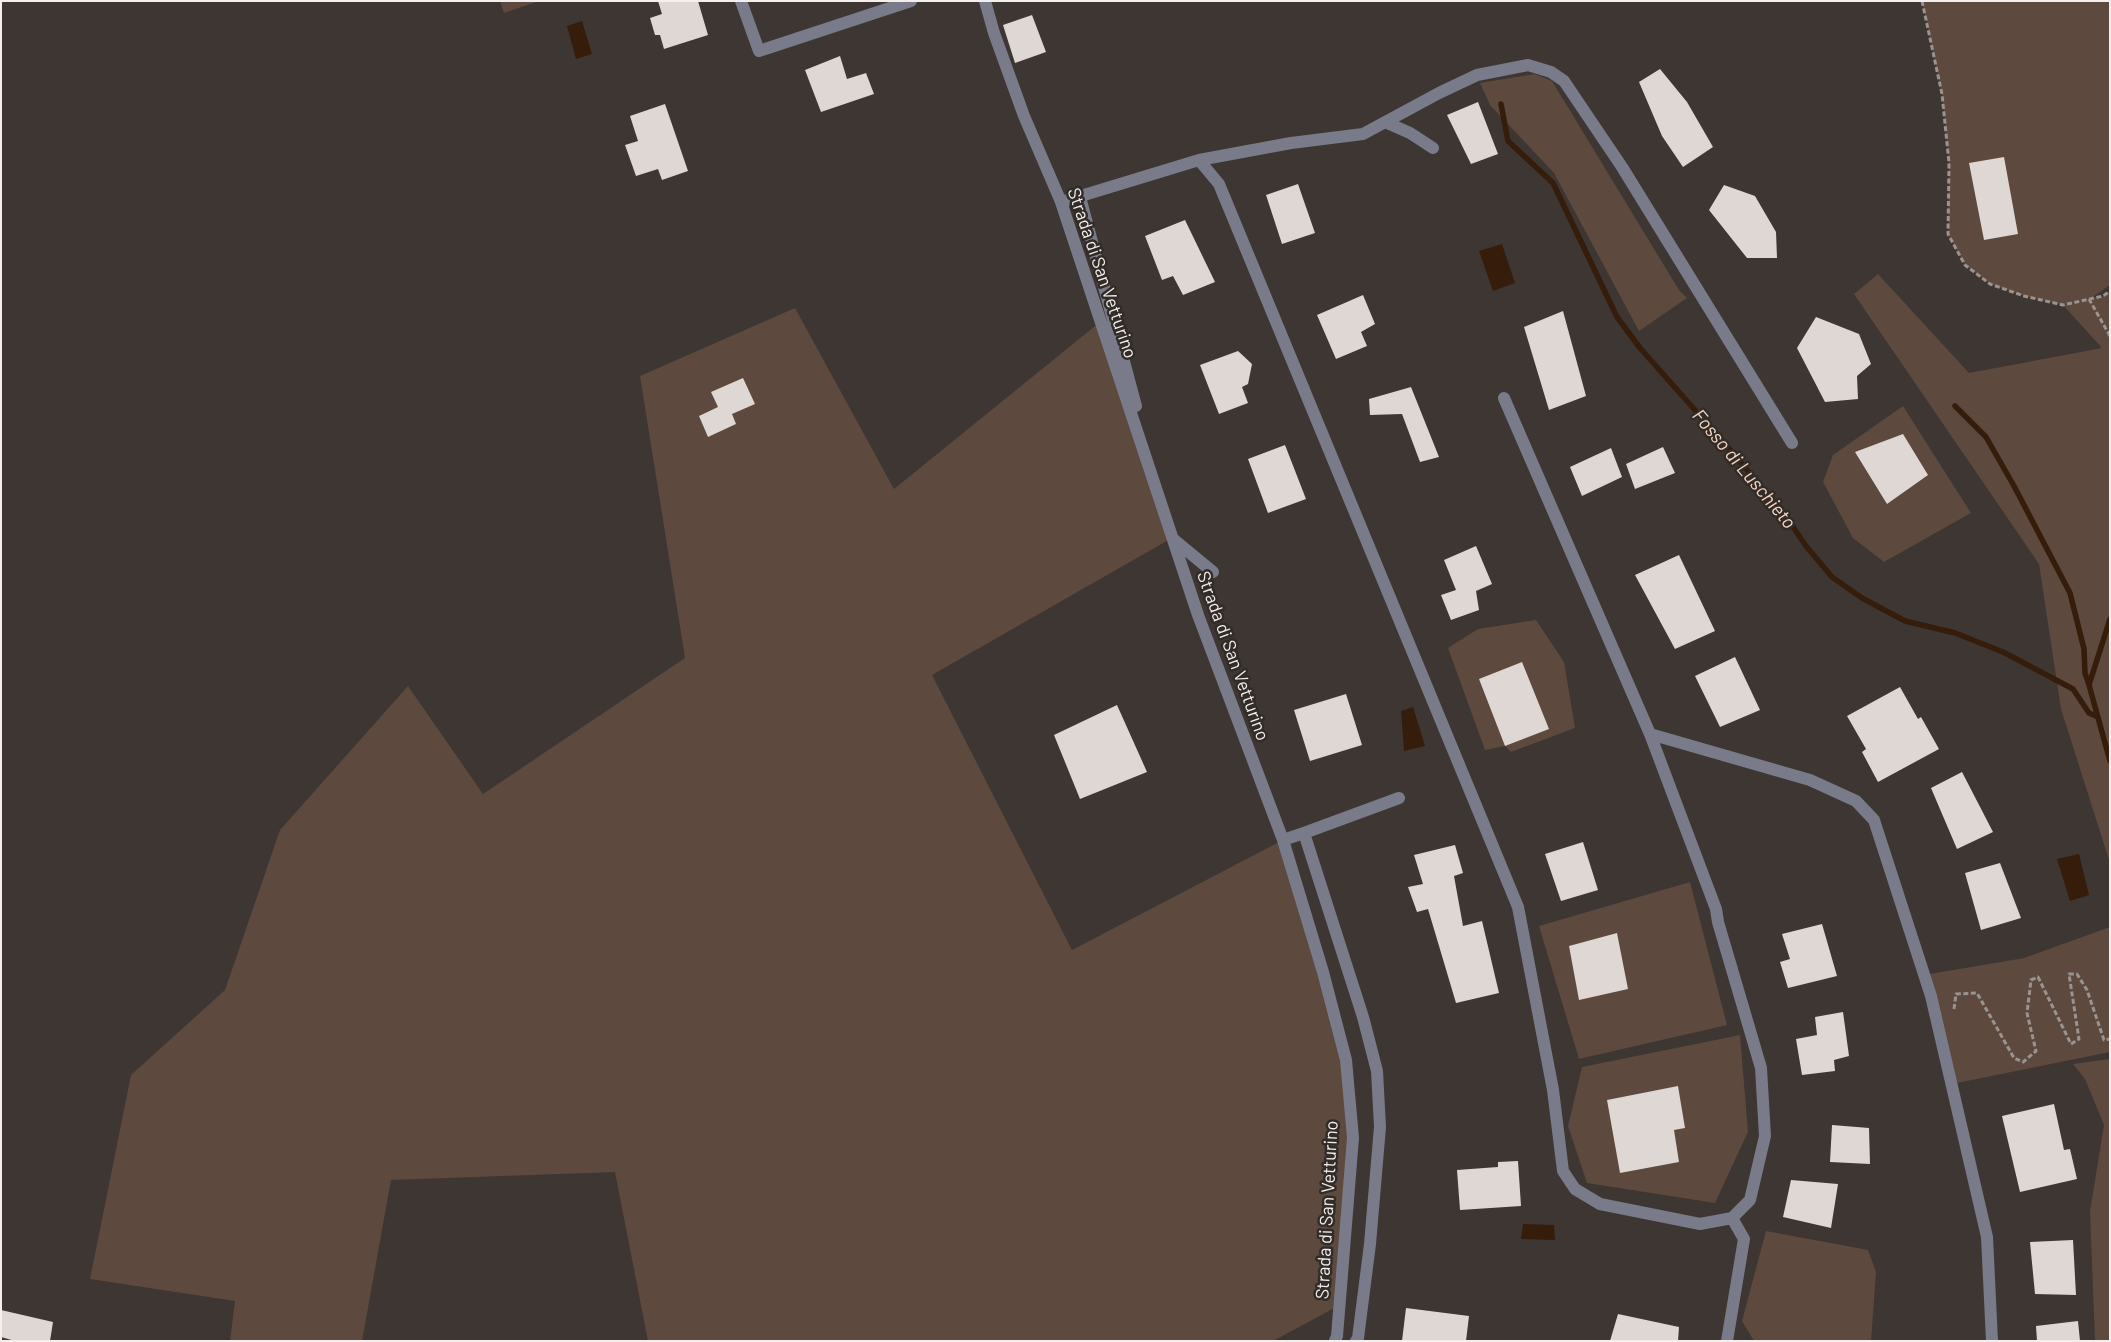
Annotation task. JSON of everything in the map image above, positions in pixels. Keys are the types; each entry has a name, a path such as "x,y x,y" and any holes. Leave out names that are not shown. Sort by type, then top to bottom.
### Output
{"street":[{"path":"741,1 759,51 911,1"},
{"name":"Strada di San Vetturino","path":"985,1 994,33 1024,116 1061,202 1198,615 1282,840 1323,972 1346,1060 1353,1138 1336,1339"},
{"path":"1061,202 1199,160 1291,143 1363,134 1439,92 1478,75 1528,65 1551,72 1564,81 1622,167 1792,443"},
{"path":"1385,122 1410,133 1432,148"},
{"path":"1199,160 1219,184 1518,907 1554,1090 1563,1172 1574,1189 1600,1204 1700,1224 1732,1218 1750,1200 1765,1136 1761,1068 1716,909 1650,734 1504,398"},
{"path":"1080,197 1172,538 1213,572"},
{"path":"1650,734 1810,780 1856,801 1874,820 1931,996 1987,1237 1992,1341"},
{"path":"1282,840 1399,798"},
{"path":"1304,833 1363,1017 1377,1071 1380,1127 1370,1244 1358,1338 1356,1341"},
{"path":"1727,1341 1744,1238 1732,1218"}],"path":[{"path":"1922,1 1942,94 1949,163 1948,234 1966,265 1990,284 2024,296 2063,304 2103,296 2110,292"},
{"path":"2089,299 2110,336"},
{"path":"1954,1009 1956,994 1977,993 2014,1058 2023,1062 2036,1051 2027,1012 2031,980 2038,976 2071,1044 2079,1039 2069,974 2077,974 2087,990 2104,1040 2110,1039"}],"shaded area":[{"path":"500,1 539,1 504,13"},
{"path":"1922,1 2110,1 2110,285 2091,298 2103,296 2110,291 2110,863 2061,709 2039,564 1854,294 1878,274 1969,373 2102,348 2063,305 2024,296 1990,284 1965,265 1948,234 1949,163 1942,94"},
{"path":"582,21 592,54 576,59 567,26"},
{"path":"1535,74 1552,81 1679,290 1687,298 1639,331 1554,173 1490,105 1480,83"},
{"path":"1502,244 1515,283 1493,291 1479,251"},
{"path":"795,308 894,489 1100,322 1172,538 932,675 1072,950 1283,840 1346,1060 1353,1138 1340,1305 1273,1341 648,1341 615,1172 391,1180 362,1341 230,1341 235,1301 90,1279 131,1075 225,990 280,830 408,686 483,794 685,658 640,376"},
{"path":"1903,406 1971,513 1884,562 1853,538 1823,482 1833,455"},
{"path":"1536,620 1564,662 1575,728 1511,752 1505,746 1485,750 1448,648 1478,629"},
{"path":"1413,707 1425,746 1404,751 1401,711"},
{"path":"2079,854 2089,895 2070,901 2057,859"},
{"path":"1690,882 1727,1025 1579,1059 1539,926"},
{"path":"2110,927 2110,1052 1952,1084 1924,975 2024,958"},
{"path":"1740,1035 1748,1132 1715,1203 1587,1183 1568,1126 1582,1067"},
{"path":"2110,1059 2110,1341 2095,1341 2090,1211 2104,1125 2085,1079 2073,1064"},
{"path":"1523,1224 1554,1225 1555,1240 1521,1239"},
{"path":"1766,1231 1868,1250 1876,1272 1871,1341 1754,1341 1742,1321"}],"building":[{"path":"658,1 698,1 708,35 664,49 660,35 655,35 650,18 662,14"},
{"path":"1032,15 1046,52 1015,63 1003,25"},
{"path":"840,56 847,79 866,73 874,94 821,112 805,70"},
{"path":"1660,69 1687,102 1713,147 1683,167 1662,136 1639,82"},
{"path":"1478,102 1498,154 1471,164 1447,115"},
{"path":"665,104 688,171 662,180 658,169 636,176 625,145 638,141 630,116"},
{"path":"2004,157 2018,234 1984,240 1969,163"},
{"path":"1298,184 1315,233 1282,244 1266,195"},
{"path":"1724,185 1755,196 1776,232 1777,258 1747,258 1709,210"},
{"path":"1185,220 1215,282 1183,295 1173,276 1162,280 1145,236"},
{"path":"1363,295 1375,324 1361,332 1367,346 1336,359 1317,315"},
{"path":"1563,311 1586,396 1549,410 1524,327"},
{"path":"1816,317 1859,334 1871,364 1857,376 1858,399 1825,402 1797,348"},
{"path":"1238,351 1252,364 1248,384 1242,387 1248,403 1219,414 1200,365"},
{"path":"743,378 755,404 732,414 736,424 708,437 699,416 718,407 711,392"},
{"path":"1411,387 1439,457 1420,462 1402,414 1370,415 1369,399"},
{"path":"1903,434 1928,475 1887,504 1855,452"},
{"path":"1285,445 1306,499 1268,513 1248,459"},
{"path":"1663,447 1675,473 1635,489 1626,464"},
{"path":"1611,448 1622,477 1582,496 1570,467"},
{"path":"1476,546 1492,584 1476,591 1479,610 1451,620 1441,595 1456,590 1444,560"},
{"path":"1679,555 1715,631 1675,649 1635,575"},
{"path":"1735,657 1760,710 1720,727 1695,676"},
{"path":"1522,662 1549,729 1505,746 1479,679"},
{"path":"1900,687 1918,719 1921,717 1939,749 1878,782 1862,752 1866,749 1847,716"},
{"path":"1346,694 1362,745 1310,761 1294,710"},
{"path":"1117,705 1147,772 1080,799 1054,735"},
{"path":"1962,772 1993,832 1957,849 1931,788"},
{"path":"1583,842 1598,890 1561,901 1545,854"},
{"path":"1455,845 1463,873 1454,876 1463,926 1482,921 1499,993 1456,1003 1428,909 1417,912 1408,887 1423,884 1414,855"},
{"path":"2000,863 2021,918 1981,930 1965,873"},
{"path":"1822,924 1837,976 1788,988 1780,962 1790,959 1782,934"},
{"path":"1617,933 1628,989 1579,1000 1569,946"},
{"path":"1843,1012 1849,1056 1834,1060 1835,1071 1802,1075 1796,1039 1817,1035 1815,1017"},
{"path":"1678,1086 1685,1128 1674,1130 1679,1162 1620,1173 1607,1100"},
{"path":"2054,1104 2064,1150 2070,1149 2077,1179 2020,1192 2002,1116"},
{"path":"1832,1125 1869,1128 1870,1164 1830,1162"},
{"path":"1518,1161 1521,1206 1460,1210 1457,1170 1498,1167 1498,1162"},
{"path":"1791,1180 1838,1184 1831,1228 1783,1217"},
{"path":"2073,1240 2076,1295 2035,1294 2030,1242"},
{"path":"1406,1308 1469,1316 1466,1341 1402,1341"},
{"path":"1,1310 53,1322 50,1341 15,1341 1,1337"},
{"path":"1618,1314 1679,1327 1678,1341 1610,1341"},
{"path":"2078,1321 2080,1341 2037,1341 2036,1326"}],"waterway":[{"name":"Fosso di Luschieto","path":"1501,104 1508,141 1553,183 1617,317 1640,348 1733,453 1832,577 1862,598 1905,621 1955,633 2003,652 2073,689 2089,713 2098,717"},
{"path":"1955,406 1986,437 2070,593 2084,649 2085,673 2089,685"},
{"path":"2110,619 2089,685 2110,761"}]}
